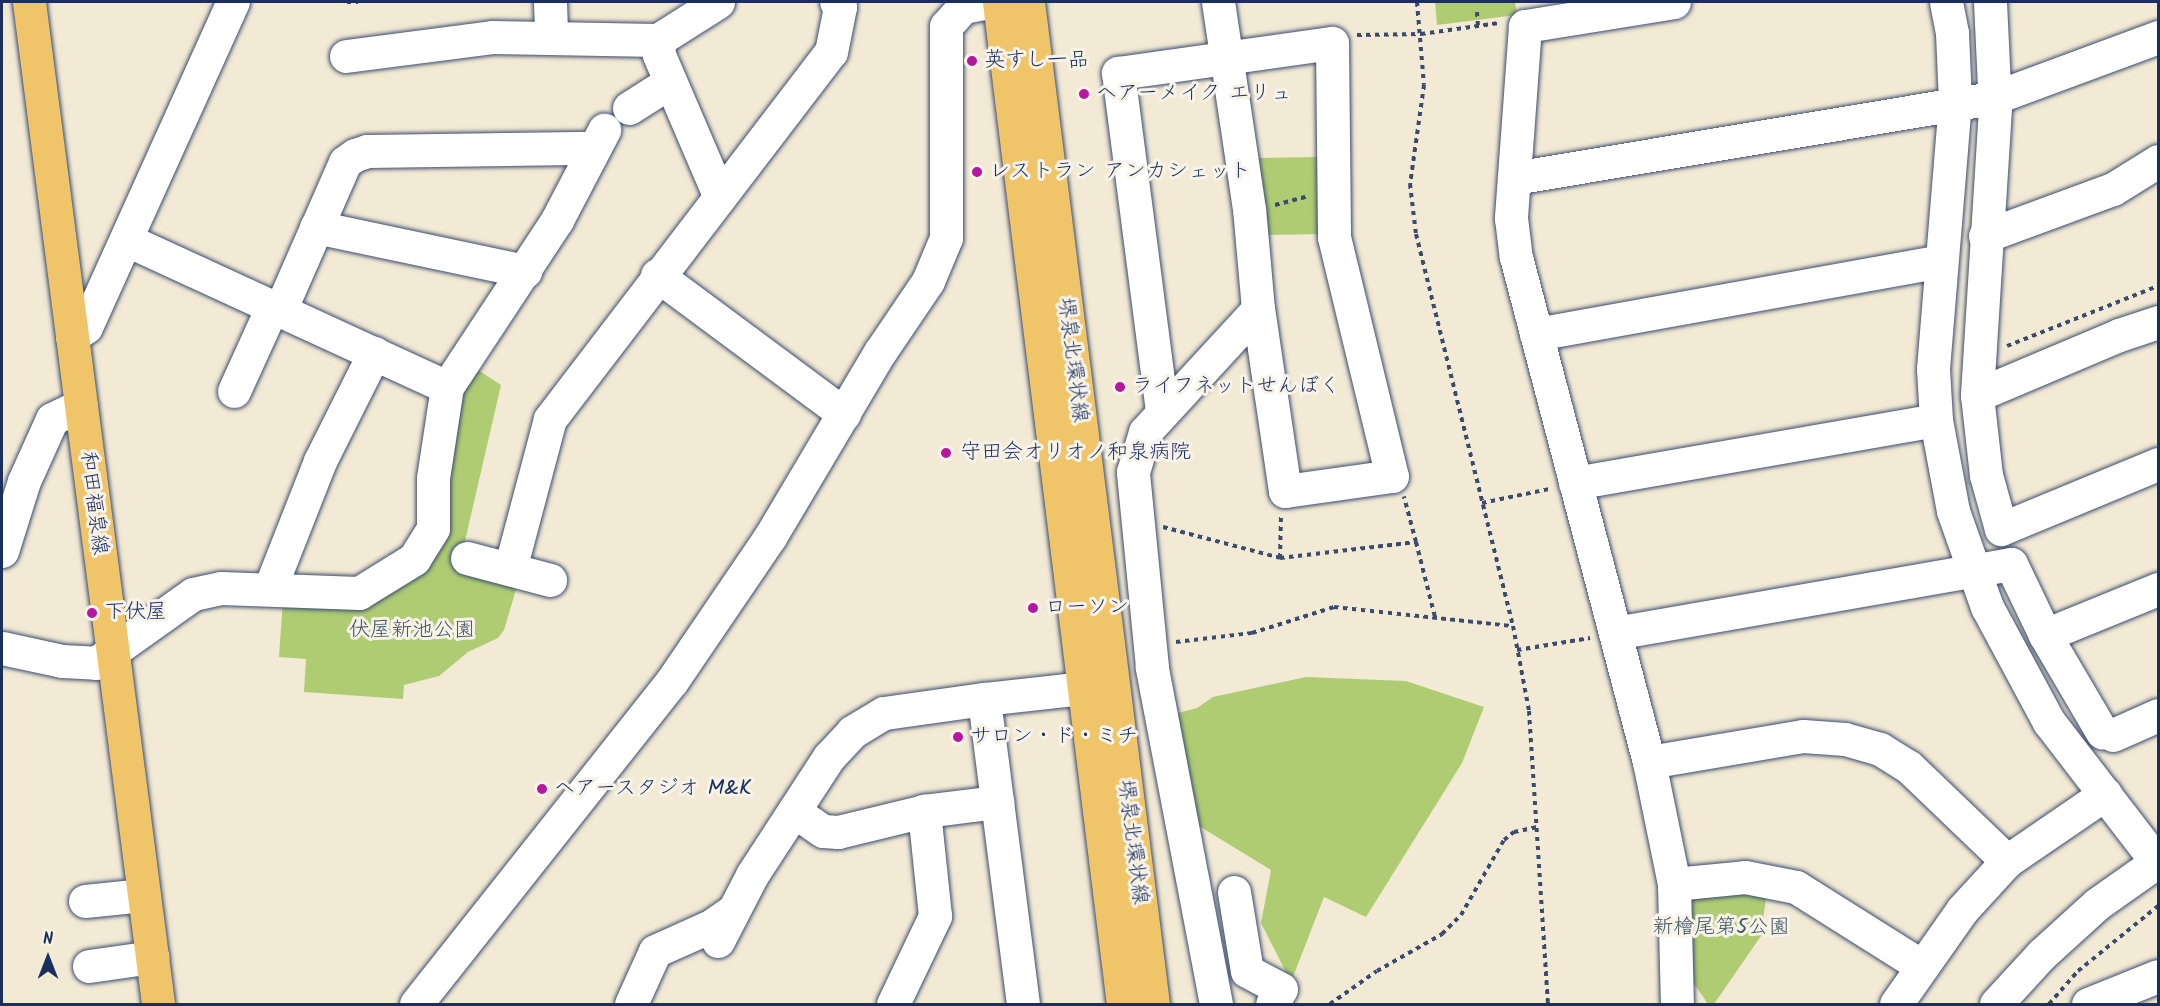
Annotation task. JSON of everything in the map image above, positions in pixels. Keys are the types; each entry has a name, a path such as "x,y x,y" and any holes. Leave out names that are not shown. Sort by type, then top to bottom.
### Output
{"main road":[{"name":"和田福泉線","path":"29,2 158,1005"},
{"name":"堺泉北環状線","path":"999,2 1099,686 1153,1005"},
{"name":"堺泉北環状線","path":"1028,2 1099,686 1123,1005"}],"street":[{"path":"72,337 86,327 233,2"},
{"path":"550,2 551,38"},
{"path":"346,56 425,56 492,37 658,40 718,2"},
{"path":"510,569 540,411 657,275 831,52 840,7 836,2"},
{"path":"416,1005 672,681 770,537 928,281 946,238 946,26 963,7 988,2"},
{"path":"1162,411 1119,73 1228,58 1332,43 1334,237 1392,476 1285,491 1258,309 1228,58 1218,2"},
{"path":"1674,2 1526,26 1511,218 1516,257 1649,762 1674,884 1677,1005"},
{"path":"1946,2 1952,33 1955,101 1940,261 1934,369 1936,420 1953,511 1973,573 2049,722 2158,861 2090,911 2042,954 1996,1005"},
{"path":"1990,2 1996,97 1976,359 1977,395 1986,475 2001,529 2158,464"},
{"path":"1515,178 1955,101 1996,97 2158,37"},
{"path":"658,40 659,55 719,195"},
{"path":"629,108 670,82"},
{"path":"2,648 62,661 96,663 113,654 193,594 221,588 359,593 414,559 433,528 433,478 447,387 525,272 599,139 367,151 345,162 316,227 234,391"},
{"path":"1985,236 2113,189 2158,161"},
{"path":"316,227 525,272"},
{"path":"127,240 277,306 447,387"},
{"path":"1536,334 1940,261"},
{"path":"657,275 844,414"},
{"path":"1216,1005 1149,646 1133,472 1145,432 1258,309"},
{"path":"1977,395 2119,335 2158,322"},
{"path":"270,588 320,461 374,353"},
{"path":"2,551 24,481 52,419 81,405"},
{"path":"1575,483 1936,420"},
{"path":"467,558 550,580"},
{"path":"1615,633 1973,573 2012,564 2044,635 2107,733 2158,715"},
{"path":"2044,635 2158,589"},
{"path":"631,1005 656,951 711,926 724,926 794,811 829,758 852,732 884,713 1099,686"},
{"path":"984,699 1023,1005"},
{"path":"1649,762 1803,736 1845,739 1881,749 1909,767 2007,861"},
{"path":"1896,1005 1920,965 1962,910 2007,861 2104,794"},
{"path":"794,811 824,831 838,832 924,811 997,802"},
{"path":"893,1005 935,916 924,811"},
{"path":"1674,884 1745,877 1796,887 1920,965"},
{"path":"1234,892 1247,971 1281,989 1272,1005"},
{"path":"85,901 144,895"},
{"path":"89,966 152,957"},
{"path":"2088,1005 2158,976"}],"path":[{"path":"347,2 358,2"},
{"path":"1418,2 1424,85 1410,183 1415,224 1513,626 1528,711 1538,827 1548,1005"},
{"path":"1477,12 1478,26"},
{"path":"1346,35 1421,34 1515,21 1526,26"},
{"path":"1283,204 1310,195"},
{"path":"1976,359 2158,285"},
{"path":"1392,476 1401,488 1435,617"},
{"path":"1482,503 1575,483"},
{"path":"1280,558 1285,491"},
{"path":"1136,522 1280,558 1416,542"},
{"path":"1149,646 1252,633 1334,607 1513,626"},
{"path":"1517,650 1615,633"},
{"path":"1330,1005 1377,971 1442,934 1461,915 1504,840 1514,832 1538,827"},
{"path":"2049,1005 2079,971 2158,906"}],"green space":[{"path":"1435,2 1515,2 1517,15 1437,25"},
{"path":"1320,157 1321,234 1258,235 1257,158"},
{"name":"伏屋新池公園","path":"472,366 501,385 459,567 518,583 504,630 498,638 468,652 439,676 404,685 403,699 304,692 306,659 279,657 283,599 422,559 452,396"},
{"path":"1306,677 1406,681 1484,707 1462,763 1366,917 1324,897 1291,982 1261,923 1271,870 1199,826 1178,713 1197,708 1213,697"},
{"name":"新檜尾第5公園","path":"1767,890 1761,936 1714,1004 1708,1004 1688,975 1688,900 1692,896"}],"place":[{"name":"英すし一品","path":"972,61"},
{"name":"ヘアーメイク エリュ","path":"1084,94"},
{"name":"レストラン アンカシェット","path":"977,172"},
{"name":"ライフネットせんぼく","path":"1120,387"},
{"name":"守田会オリオノ和泉病院","path":"946,453"},
{"name":"ローソン","path":"1033,608"},
{"name":"下伏屋","path":"92,613"},
{"name":"サロン・ド・ミチ","path":"958,737"},
{"name":"ヘアースタジオ M&K","path":"542,789"}]}
